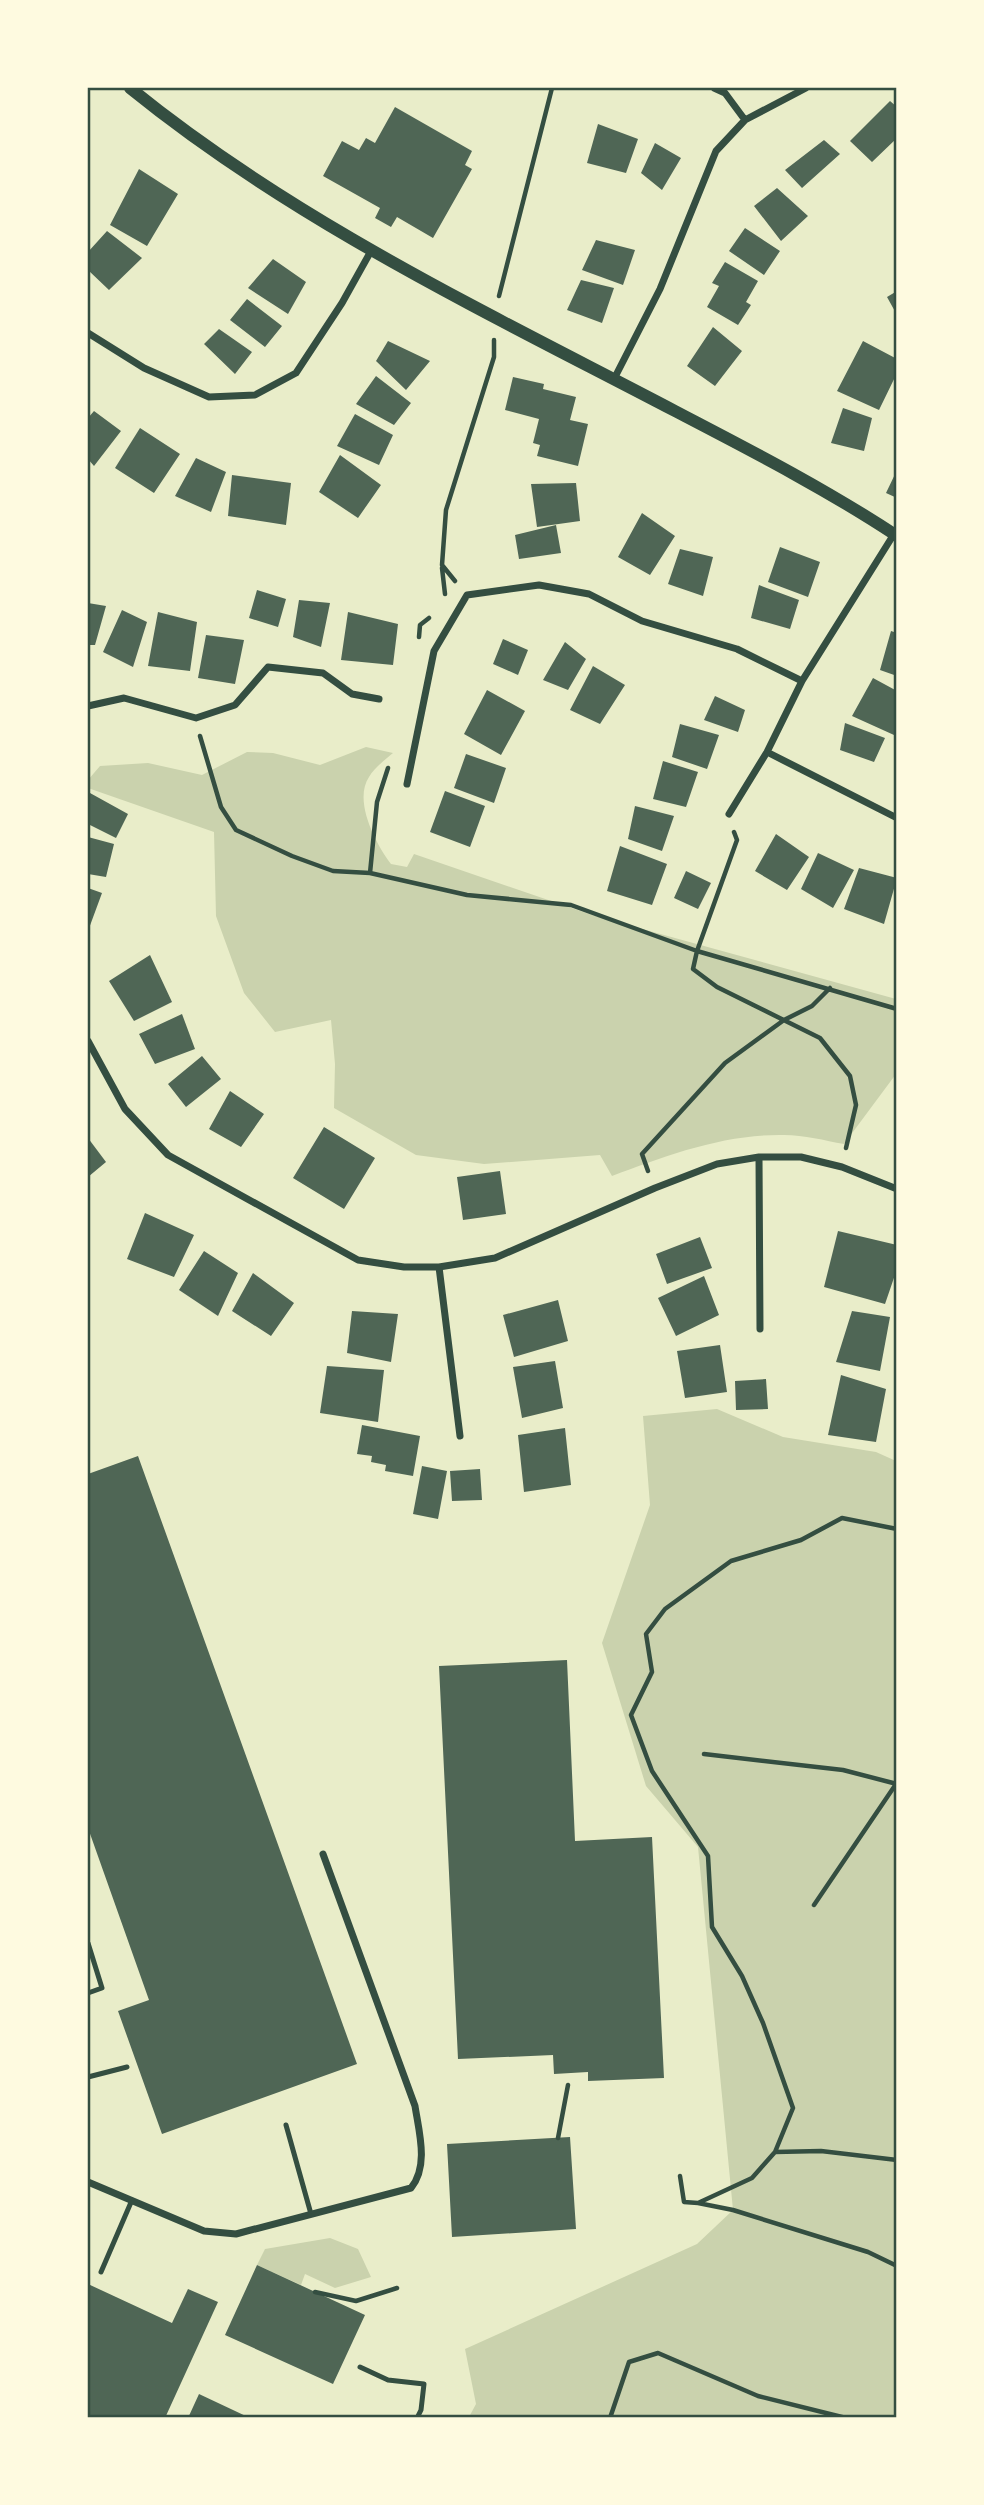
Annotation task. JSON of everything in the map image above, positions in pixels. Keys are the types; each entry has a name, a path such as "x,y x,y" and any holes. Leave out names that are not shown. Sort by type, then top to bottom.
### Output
{"street":[{"path":"130,88 237,166 371,251 787,469 895,535 802,681 767,752 729,814"},
{"path":"714,88 725,93 745,120"},
{"path":"614,379 660,289 716,151 745,120 806,88"},
{"path":"88,333 144,368 209,397 255,395 296,373 342,303 371,251"},
{"path":"407,784 434,651 467,595 539,585 589,594 642,621 737,649 802,681"},
{"path":"88,706 124,698 196,718 235,705 268,667 323,674 352,694 380,699"},
{"path":"767,752 897,818"},
{"path":"88,1041 125,1109 168,1155 358,1261 404,1267 439,1267 495,1258 717,1164 759,1157 801,1157 842,1167 897,1189"},
{"path":"759,1157 760,1329"},
{"path":"439,1267 460,1436"},
{"path":"88,2182 204,2231 236,2234 411,2188 420,2177 421,2144 415,2106 323,1854"}],"lane":[{"path":"88,1942 102,1988 88,1993"},
{"path":"88,2077 127,2067"},
{"path":"286,2125 311,2214"},
{"path":"101,2272 132,2200"},
{"path":"360,2367 388,2380 424,2384 421,2410 417,2417"}],"path":[{"path":"467,595 442,565 446,510 494,357 495,316 552,88"},
{"path":"196,718 221,807 236,830 292,856 333,871 370,873 467,895 571,905 697,951 897,1009"},
{"path":"729,814 737,840 697,951 693,970 716,987 820,1038 850,1076 856,1105 842,1167"},
{"path":"655,1188 642,1154 725,1063 783,1020 812,1006 830,988"},
{"path":"698,2203 752,2178 775,2152 793,2108 763,2023 742,1976 712,1927 708,1856 652,1771 631,1715 652,1672 646,1634 665,1609 731,1561 801,1540 842,1518 897,1529"},
{"path":"704,1754 843,1770 896,1784 814,1905"},
{"path":"558,2138 568,2085"},
{"path":"775,2152 821,2151 897,2160"},
{"path":"680,2176 684,2202 733,2210 869,2252 897,2266"},
{"path":"316,2292 356,2301 397,2288"},
{"path":"610,2417 629,2362 658,2353 758,2396 846,2417"}],"green space":[{"path":"366,747 393,753 371,774 365,787 364,798 368,822 391,864 407,867 414,854 595,916 896,999 896,1074 844,1144 787,1135 757,1136 673,1154 612,1176 600,1155 484,1164 416,1155 334,1108 335,1064 331,1020 275,1032 244,993 216,916 214,832 88,788 88,780 100,766 148,763 202,775 247,752 273,753 320,765"},
{"path":"717,1409 783,1437 876,1452 896,1461 896,2417 469,2417 476,2404 465,2349 697,2244 733,2210 698,1847 646,1786 602,1643 650,1505 643,1416"},
{"path":"330,2238 358,2249 371,2277 335,2288 305,2274 301,2285 257,2265 265,2249"}],"building":[{"path":"890,101 897,107 897,138 872,162 850,141"},
{"path":"395,107 472,151 465,165 472,169 433,238 397,217 391,227 375,218 380,208 323,176 342,141 359,150 366,138 375,143"},
{"path":"598,124 638,139 626,173 587,163"},
{"path":"824,140 840,154 802,188 785,170"},
{"path":"655,143 681,158 662,190 641,173"},
{"path":"139,169 178,194 147,246 110,225"},
{"path":"777,188 808,216 781,241 754,206"},
{"path":"745,228 780,251 764,275 729,251"},
{"path":"107,231 142,258 109,290 88,270 88,252"},
{"path":"596,240 635,250 623,285 582,270"},
{"path":"273,259 306,282 288,314 248,288"},
{"path":"725,262 758,281 746,302 751,305 738,325 707,307 719,286 712,283"},
{"path":"581,280 614,288 602,323 567,310"},
{"path":"897,291 897,315 887,297"},
{"path":"247,299 282,326 265,347 230,320"},
{"path":"713,327 742,351 715,386 687,366"},
{"path":"219,329 252,352 235,374 204,344"},
{"path":"388,341 430,361 406,390 376,361"},
{"path":"863,341 897,359 897,373 879,410 837,391"},
{"path":"376,376 411,403 394,425 356,404"},
{"path":"513,377 544,384 543,389 576,397 570,420 588,424 578,466 537,456 540,445 533,443 539,419 505,410"},
{"path":"843,408 872,418 864,451 831,443"},
{"path":"94,411 121,431 94,466 88,459 88,418"},
{"path":"355,414 393,435 379,465 337,446"},
{"path":"140,428 180,454 154,493 115,468"},
{"path":"340,455 381,485 358,518 319,492"},
{"path":"196,458 226,472 211,512 175,496"},
{"path":"897,470 897,498 886,493"},
{"path":"232,475 291,483 286,525 228,516"},
{"path":"576,483 580,521 537,527 531,484"},
{"path":"642,513 675,536 650,575 618,557"},
{"path":"556,525 561,553 519,559 515,535"},
{"path":"780,547 820,562 808,597 768,582"},
{"path":"680,549 713,557 703,596 668,584"},
{"path":"759,585 799,600 790,629 751,618"},
{"path":"257,590 286,599 278,627 249,618"},
{"path":"299,600 330,603 321,647 293,637"},
{"path":"88,603 106,606 95,645 88,645"},
{"path":"122,610 147,622 133,667 103,652"},
{"path":"158,612 197,622 190,671 148,666"},
{"path":"348,612 398,624 393,665 341,660"},
{"path":"891,631 897,633 897,676 880,670"},
{"path":"206,635 244,640 235,684 198,678"},
{"path":"503,639 528,650 518,675 493,664"},
{"path":"565,642 586,659 568,690 543,680"},
{"path":"593,666 625,685 600,724 570,710"},
{"path":"873,678 897,691 897,730 894,735 852,716"},
{"path":"487,690 525,711 501,755 464,734"},
{"path":"715,696 745,710 738,732 704,720"},
{"path":"845,723 885,738 874,762 840,750"},
{"path":"680,724 719,735 707,769 672,757"},
{"path":"466,754 506,768 494,803 454,788"},
{"path":"663,761 698,772 686,807 653,799"},
{"path":"445,791 485,806 470,847 430,832"},
{"path":"90,793 128,814 116,838 88,824"},
{"path":"635,806 674,816 662,851 628,839"},
{"path":"776,834 809,857 787,890 755,871"},
{"path":"88,837 114,844 106,877 88,874"},
{"path":"620,846 667,864 652,905 607,891"},
{"path":"818,853 854,870 833,908 801,889"},
{"path":"859,868 897,878 884,924 844,909"},
{"path":"686,871 711,883 698,909 674,898"},
{"path":"88,888 102,893 88,931"},
{"path":"150,955 172,1002 134,1021 109,981"},
{"path":"182,1014 195,1049 155,1064 139,1034"},
{"path":"202,1056 221,1079 186,1107 168,1084"},
{"path":"230,1091 264,1114 241,1147 209,1129"},
{"path":"324,1127 375,1158 344,1209 293,1178"},
{"path":"88,1138 106,1162 88,1177"},
{"path":"500,1171 506,1214 463,1220 457,1177"},
{"path":"145,1213 194,1235 174,1277 127,1259"},
{"path":"838,1231 897,1245 897,1269 885,1304 824,1287"},
{"path":"700,1237 712,1268 667,1284 656,1254"},
{"path":"204,1251 238,1273 218,1316 179,1290"},
{"path":"253,1273 294,1303 271,1336 232,1311"},
{"path":"704,1276 719,1315 676,1336 658,1298"},
{"path":"558,1300 568,1341 514,1357 503,1315"},
{"path":"352,1311 398,1314 391,1362 347,1353"},
{"path":"852,1311 890,1317 880,1371 836,1362"},
{"path":"720,1345 727,1392 685,1398 677,1351"},
{"path":"555,1361 563,1408 522,1418 513,1367"},
{"path":"327,1366 384,1370 378,1422 320,1413"},
{"path":"841,1375 886,1389 876,1442 828,1435"},
{"path":"766,1379 768,1409 736,1410 735,1381"},
{"path":"362,1425 420,1436 413,1476 385,1471 386,1465 371,1462 372,1456 357,1454"},
{"path":"565,1428 571,1485 524,1492 518,1435"},
{"path":"138,1456 357,2064 162,2134 118,2011 149,2000 88,1828 88,1474"},
{"path":"422,1466 447,1471 438,1519 413,1514"},
{"path":"480,1469 482,1500 452,1501 450,1471"},
{"path":"567,1660 575,1841 652,1837 664,2078 588,2081 588,2072 554,2074 553,2055 458,2059 439,1666"},
{"path":"570,2137 576,2229 452,2237 447,2144"},
{"path":"257,2265 365,2315 333,2384 225,2335"},
{"path":"88,2284 172,2323 188,2289 218,2302 165,2418 88,2418"},
{"path":"199,2394 250,2418 188,2418"}]}
